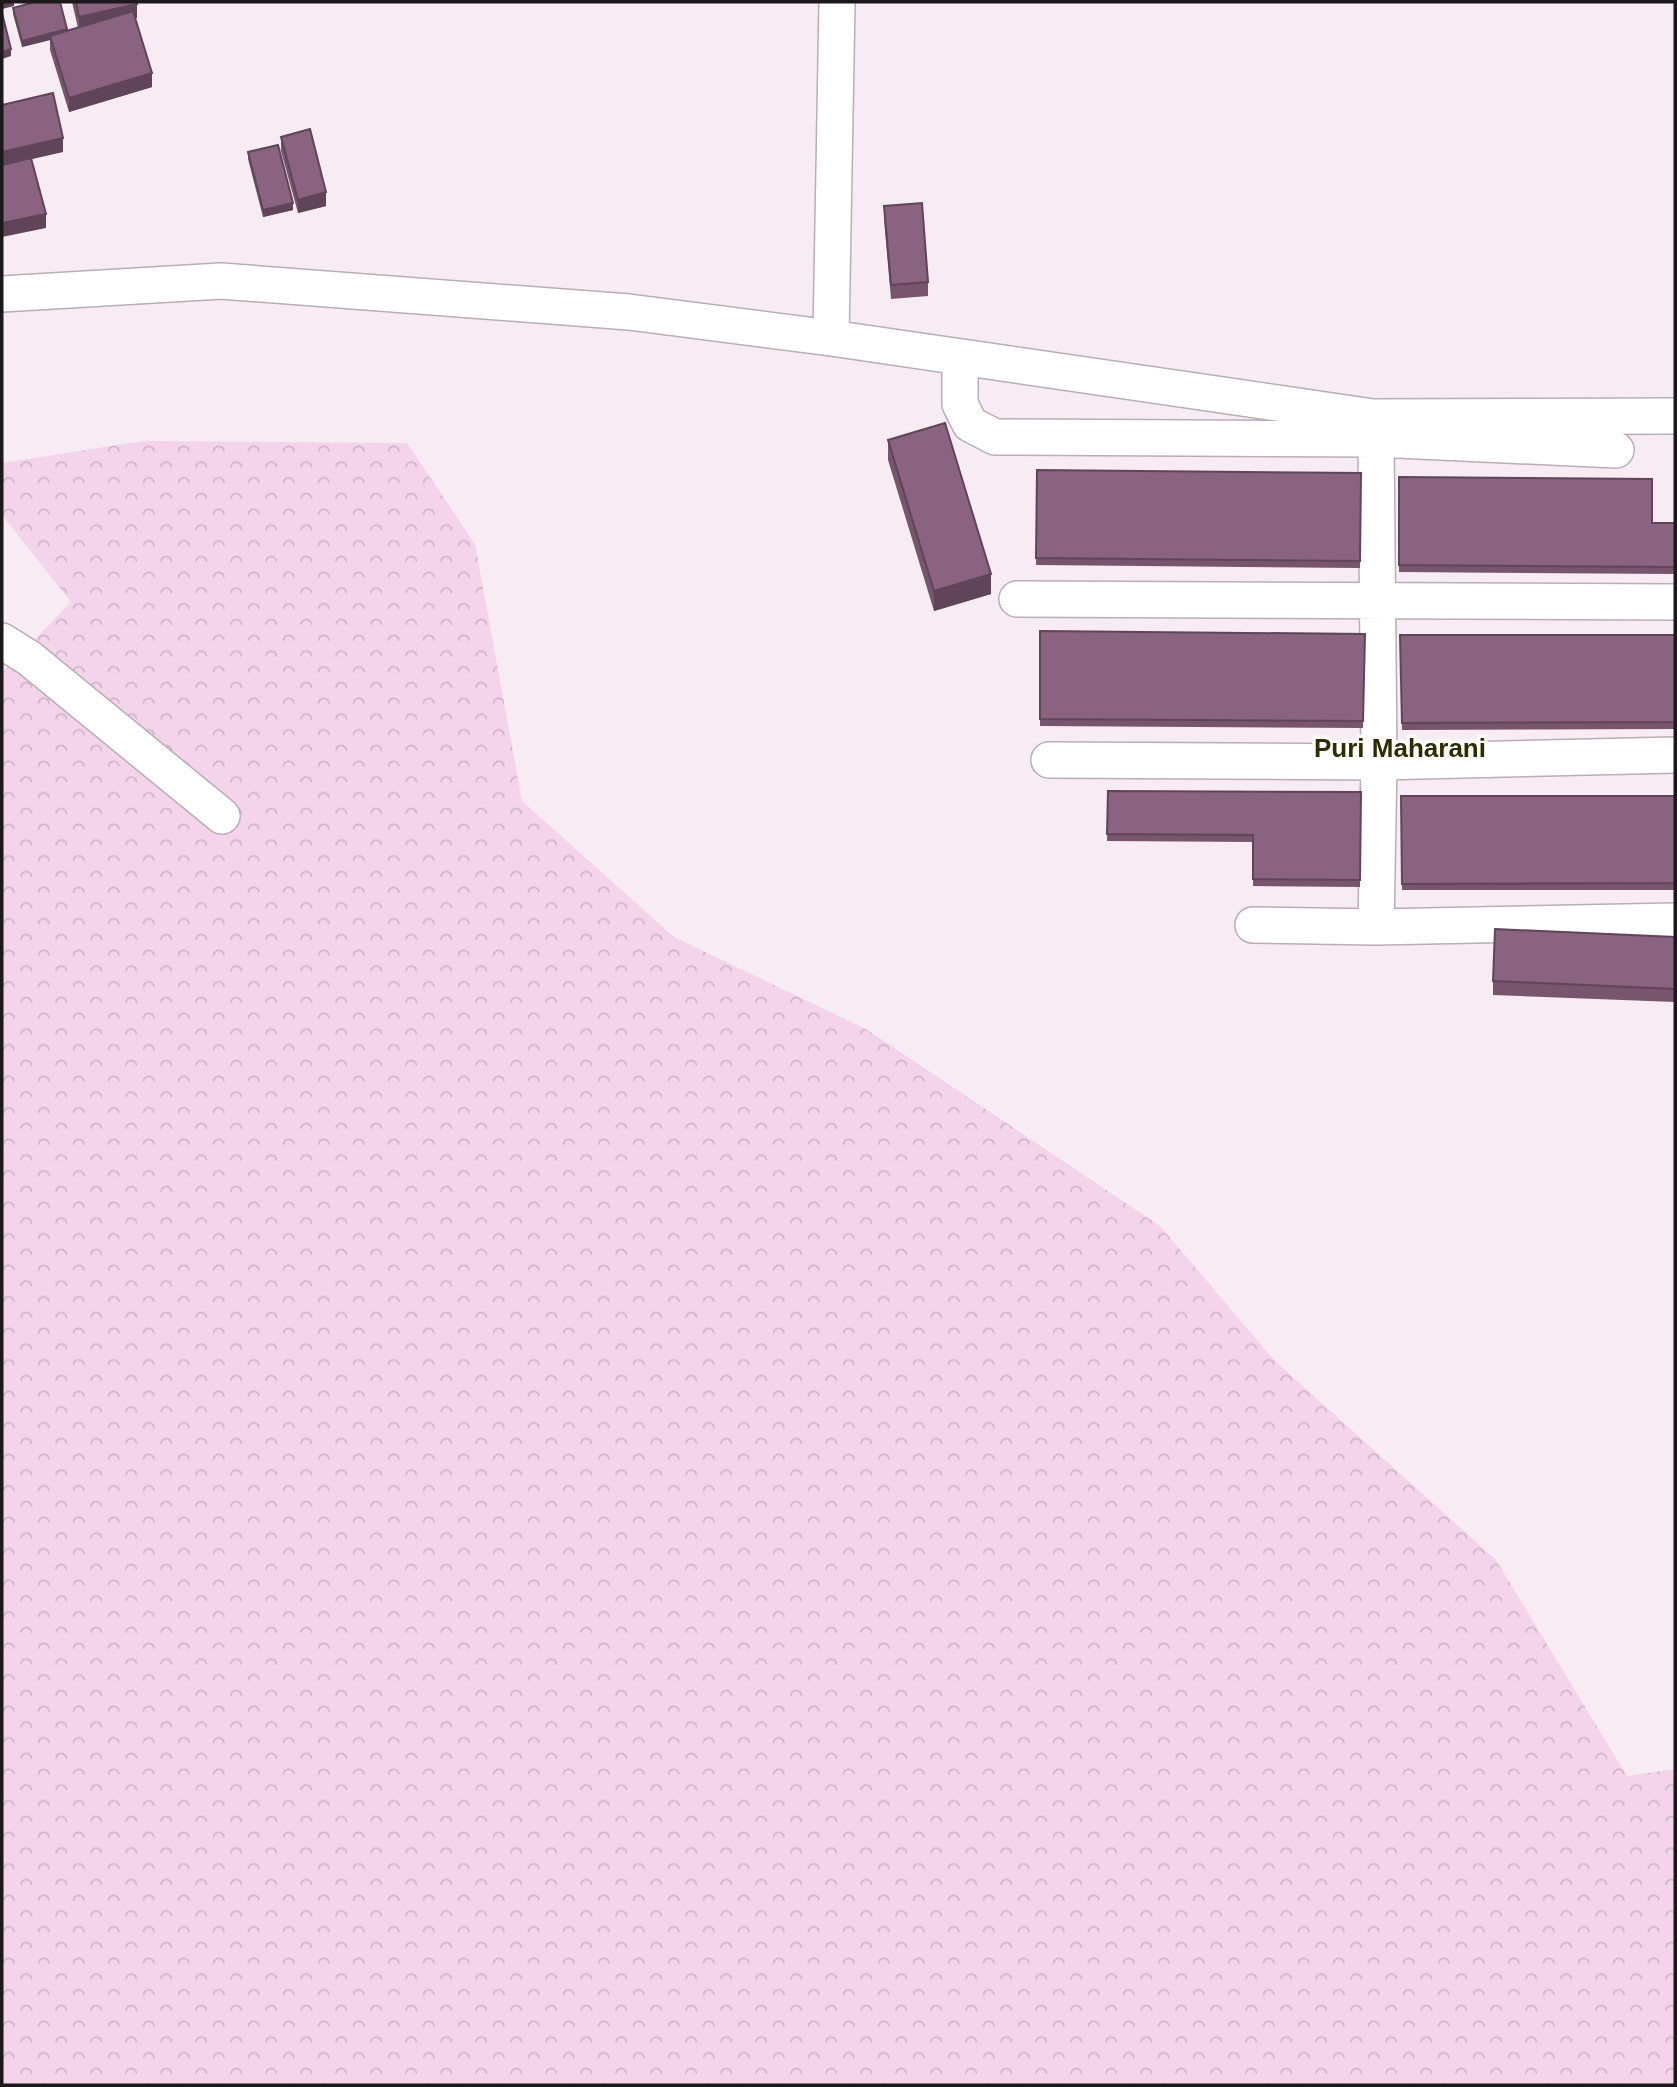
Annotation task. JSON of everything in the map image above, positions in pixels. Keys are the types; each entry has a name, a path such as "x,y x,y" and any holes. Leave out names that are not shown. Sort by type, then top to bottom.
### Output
{"street":[{"path":"831,338 838,2"},
{"path":"2,294 221,281 629,312 831,338 1373,416 1675,416"},
{"path":"960,357 960,404 970,424 995,437 1377,439 1616,450"},
{"path":"1376,927 1377,439"},
{"path":"1017,599 1675,602"},
{"path":"2,641 29,658 222,817"},
{"path":"1049,760 1378,762 1675,755"},
{"path":"1253,925 1376,927 1675,921"}],"green space":[{"path":"143,441 407,443 475,544 522,801 674,937 866,1029 1160,1226 1274,1360 1496,1560 1627,1776 1675,1769 1675,2085 2,2085 2,670 4,671 71,602 2,515 2,463"}],"building":[{"path":"35,2 60,2 67,29 22,41 13,8"},
{"path":"76,2 136,2 137,4 79,17"},
{"path":"133,11 152,73 69,98 50,36"},
{"path":"2,13 11,49 2,52"},
{"path":"53,93 63,138 2,152 2,105"},
{"path":"310,129 326,192 298,200 281,137"},
{"path":"278,145 293,203 263,210 248,152"},
{"path":"31,158 46,214 2,223 2,165"},
{"path":"922,203 928,282 891,285 884,206"},
{"path":"945,423 991,574 934,591 888,440"},
{"path":"1037,470 1361,473 1360,561 1036,558"},
{"path":"1399,477 1652,479 1652,523 1675,523 1675,567 1399,565"},
{"path":"1040,631 1365,634 1363,721 1040,719"},
{"path":"1400,635 1675,635 1675,722 1402,723"},
{"path":"1108,791 1361,792 1360,880 1253,879 1253,835 1107,834"},
{"path":"1401,796 1675,796 1675,883 1402,884"},
{"path":"1495,929 1675,937 1675,989 1493,981"}],"district":[{"name":"Puri Maharani","path":"1400,748"}]}
